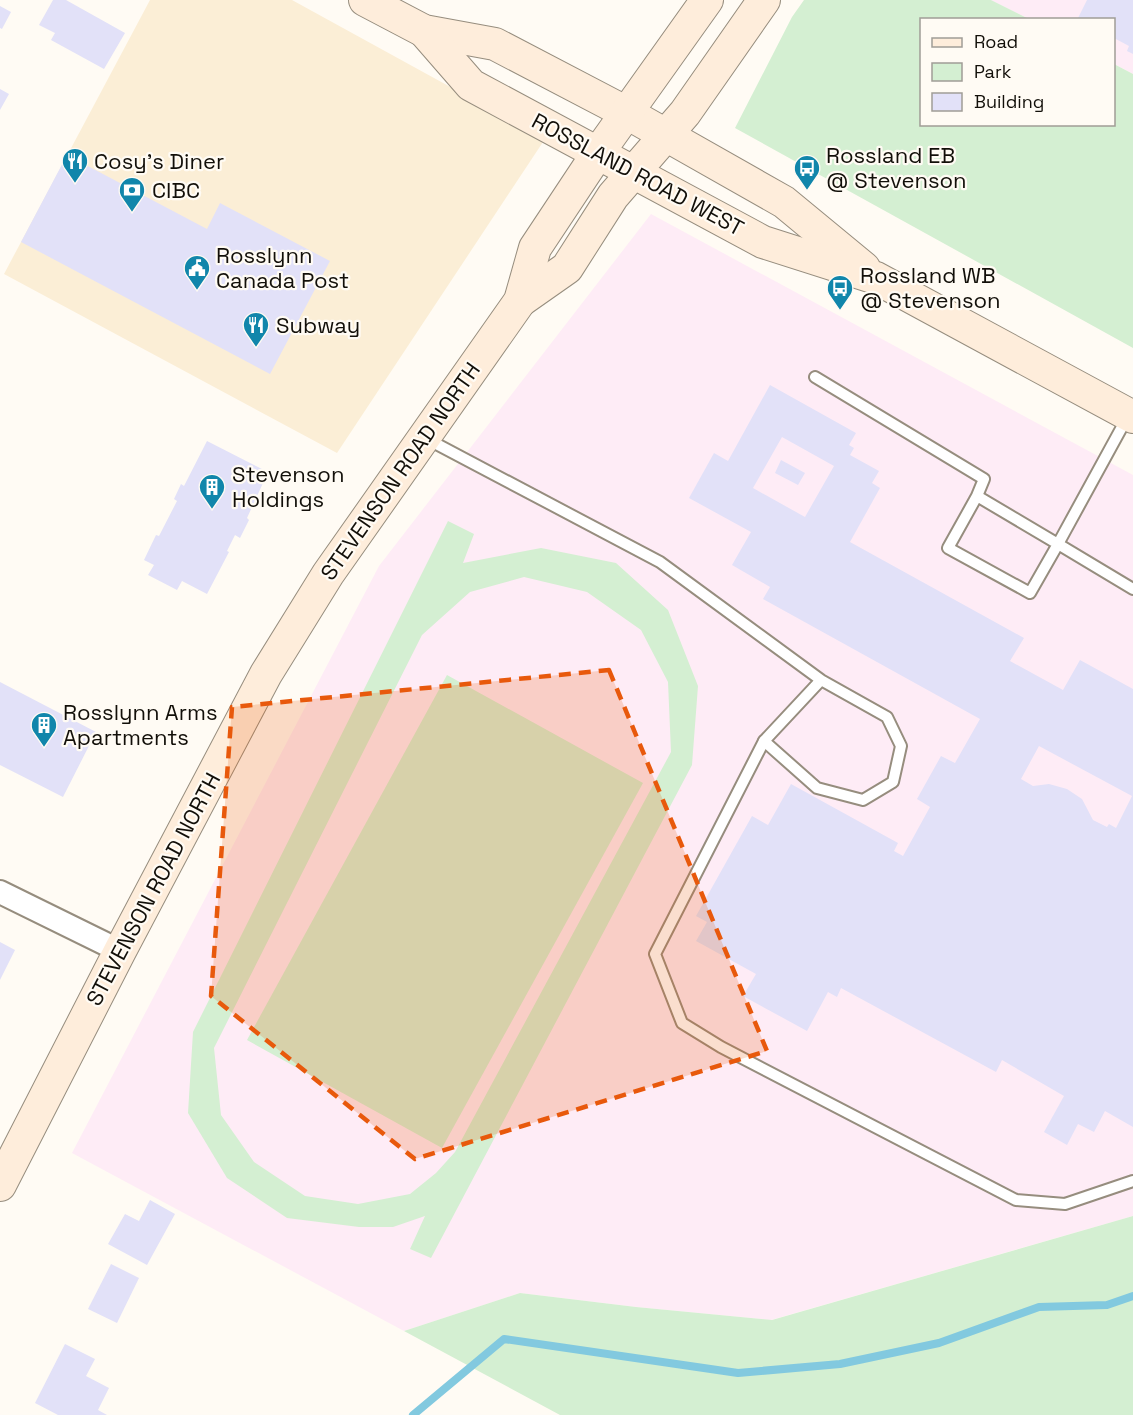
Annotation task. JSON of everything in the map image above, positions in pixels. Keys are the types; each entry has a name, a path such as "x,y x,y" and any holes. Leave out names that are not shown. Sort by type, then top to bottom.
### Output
{"main road":[{"name":"ROSSLAND ROAD WEST","path":"365,0 424,31 495,44 627,113 784,202 876,278"},
{"name":"STEVENSON ROAD NORTH","path":"520,301 535,248 598,153 707,0"},
{"name":"STEVENSON ROAD NORTH","path":"0,1185 266,674 328,574 520,301 567,268 613,196 685,113 764,0"},
{"name":"ROSSLAND ROAD WEST","path":"424,31 471,85 763,242 876,278 1131,416"}],"street":[{"path":"0,892 120,951"}],"lane":[{"path":"815,377 984,478 977,496 948,548 1030,593 1131,416"},
{"path":"423,437 660,562 822,680 887,717 901,746 893,782 863,800 817,788 764,741"},
{"path":"977,496 1133,589"},
{"path":"822,680 764,741 655,954 682,1023 721,1047 1016,1200 1065,1204 1133,1181"}],"highlighted area":[{"path":"609,670 767,1051 415,1159 211,996 232,707"}],"shaded area":[{"path":"150,0 292,0 545,139 337,453 4,274"},
{"path":"991,0 1133,0 1133,74 1115,65 1115,18 1027,18"},
{"path":"651,214 1133,475 1133,1216 771,1320 520,1293 404,1331 72,1153 379,566"}],"green space":[{"path":"804,0 991,0 1027,18 920,18 920,126 1115,126 1115,65 1133,74 1133,348 735,128 792,17"},
{"path":"448,521 474,534 463,563 541,548 616,563 668,610 698,686 692,765 431,1258 410,1249 425,1216 393,1227 359,1227 287,1218 227,1178 188,1113 193,1032","holes":["524,577 587,592 641,630 668,682 671,752 455,1152 436,1173 410,1194 358,1204 305,1196 254,1162 221,1115 214,1048 422,635 470,592"]},
{"path":"447,675 643,783 442,1148 247,1040"},
{"path":"1133,1216 1133,1415 560,1415 404,1331 520,1293 772,1320"}],"building":[{"path":"53,0 66,0 125,33 104,69 51,40 55,33 39,25"},
{"path":"1087,0 1133,0 1133,54 1127,51 1129,46 1115,39 1115,18 1078,18"},
{"path":"0,6 11,12 2,29 0,28"},
{"path":"0,89 9,94 0,110"},
{"path":"67,155 207,229 220,203 330,261 270,374 21,242"},
{"path":"770,385 856,433 849,445 854,448 850,455 879,471 872,483 880,488 850,542 1024,638 1010,661 1063,690 1080,660 1133,689 1133,1127 1105,1111 1094,1132 1078,1124 1067,1145 1044,1132 1064,1096 1002,1060 996,1072 841,988 837,997 828,992 807,1031 743,996 756,974 696,941 707,922 696,916 752,816 768,825 791,784 898,843 894,851 903,856 930,807 917,799 941,756 955,763 980,719 763,599 770,587 732,565 751,532 689,498 714,453 728,461","holes":["782,437 834,466 805,517 753,488","1039,746 1132,796 1116,828 1109,824 1107,827 1093,820 1082,799 1067,789 1049,784 1033,786 1021,779"]},
{"name":"Stevenson Holdings","path":"207,441 268,472 240,538 235,535 227,551 229,552 207,594 182,581 177,590 148,575 154,565 144,560 177,501 174,499 181,484 184,486"},
{"path":"781,460 805,473 798,485 775,473"},
{"name":"Rosslynn Arms Apartments","path":"0,682 96,732 63,797 0,765"},
{"path":"0,942 15,950 0,980"},
{"path":"150,1200 175,1214 147,1265 108,1244 125,1214 139,1221"},
{"path":"111,1264 139,1278 117,1323 88,1309"},
{"path":"65,1344 95,1359 86,1376 109,1388 98,1410 107,1415 58,1415 35,1403"}],"waterway":[{"path":"413,1415 504,1339 738,1373 840,1364 939,1343 1039,1307 1107,1305 1133,1296"}],"place":[{"name":"Cosy’s Diner","path":"75,184"},
{"name":"Rossland EB @ Stevenson","path":"807,191"},
{"name":"CIBC","path":"132,213"},
{"name":"Rosslynn Canada Post","path":"197,291"},
{"name":"Rossland WB @ Stevenson","path":"840,311"},
{"name":"Subway","path":"256,348"},
{"name":"Stevenson Holdings","path":"212,510"},
{"name":"Rosslynn Arms Apartments","path":"44,748"}]}
